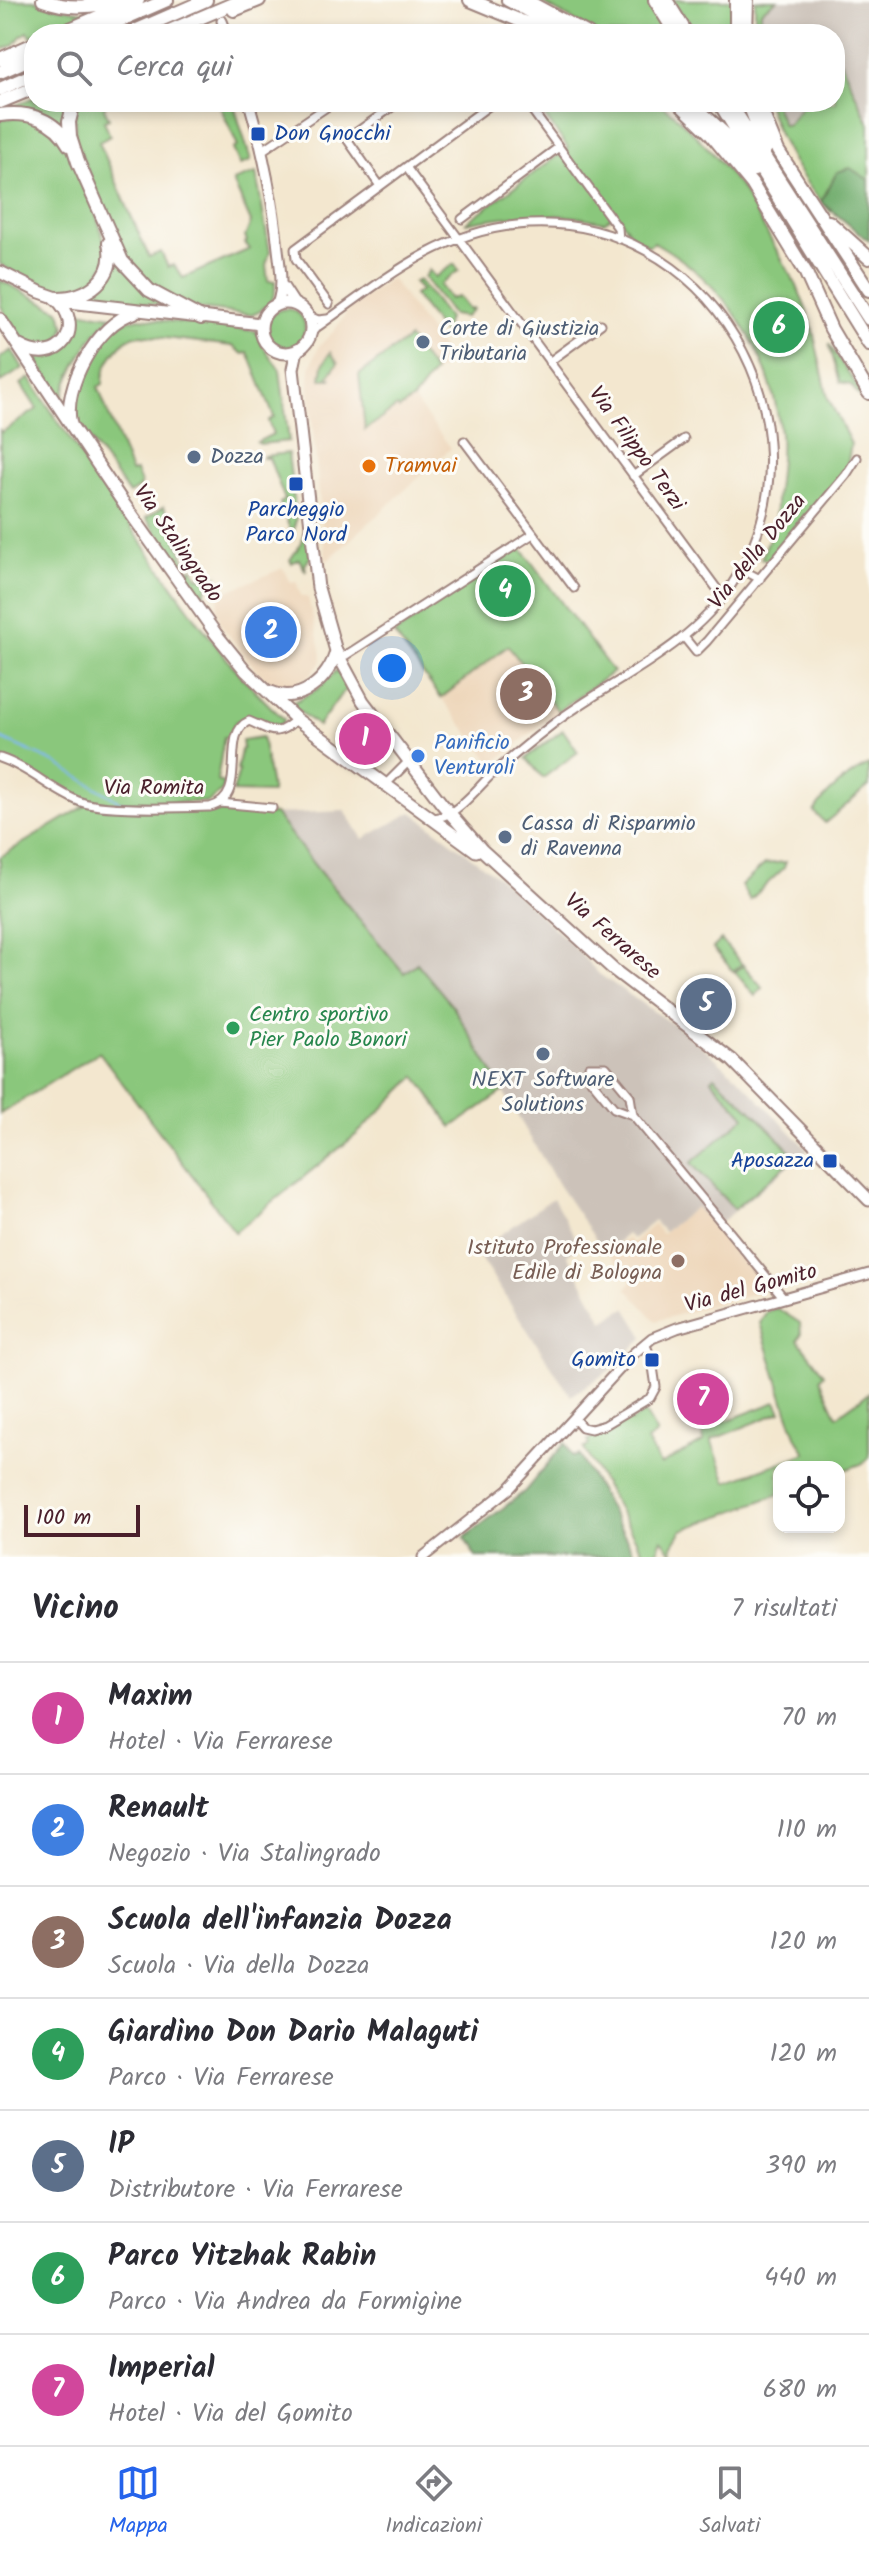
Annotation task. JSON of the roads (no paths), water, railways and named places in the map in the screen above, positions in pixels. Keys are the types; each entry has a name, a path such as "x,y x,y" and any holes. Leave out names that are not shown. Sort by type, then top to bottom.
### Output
{"highway":[{"path":"43,0 81,7 121,0"},
{"path":"82,24 138,0"},
{"path":"112,24 167,0"},
{"path":"151,24 206,0"},
{"path":"185,24 242,0"},
{"path":"190,24 199,18 259,0"},
{"path":"470,0 528,24"},
{"path":"508,0 552,24"},
{"path":"525,0 569,24"},
{"path":"655,0 670,24"},
{"path":"666,0 681,24"},
{"path":"736,0 736,24"},
{"path":"746,24 747,0"},
{"path":"0,59 24,48"},
{"path":"0,72 24,61"},
{"path":"0,89 24,78"},
{"path":"0,102 24,92"},
{"path":"72,112 69,129 78,162"},
{"path":"681,112 722,147"},
{"path":"688,112 752,184 776,221 805,271 831,329 869,393"},
{"path":"701,112 750,164 815,257"},
{"path":"725,112 869,344"},
{"path":"736,112 869,319"},
{"path":"751,112 783,184"},
{"path":"762,112 778,151 869,290"},
{"path":"0,115 25,114 49,123 64,136 122,261 139,282 160,298 201,318"},
{"path":"813,205 869,258"},
{"path":"55,298 73,298 87,292 106,275 111,254 104,224"}],"main road":[{"path":"0,272 55,298 83,305 261,324"},
{"path":"16,343 39,353 52,351 62,344 69,322 65,310 55,298"},
{"path":"294,303 309,316 310,335 297,350 283,353 270,347 262,335 261,324 266,312 277,304 294,303"},
{"path":"73,430 68,416 71,390 97,341 114,321 143,312"},
{"name":"Via Stalingrado","path":"0,319 73,430 216,634 257,683 296,719 509,874"},
{"name":"Via Ferrarese","path":"297,350 293,369 318,588 338,655 363,701 482,850 614,970 732,1060 869,1200"},
{"path":"257,683 278,695 296,695 322,678 338,655"}],"street":[{"path":"252,112 263,150 274,210 281,283 277,304"},
{"path":"263,150 319,112"},
{"path":"380,186 347,139 385,112"},
{"path":"329,304 294,257 295,249 479,112"},
{"path":"533,112 618,228 619,239"},
{"path":"462,219 559,147"},
{"name":"Via Filippo Terzi","path":"406,167 723,597"},
{"name":"Via della Dozza","path":"310,335 411,261 458,238 502,227 541,224 581,228 642,248 670,266 706,297 738,340 757,381 767,426 768,477 761,522 741,569 723,597 684,637 566,714 515,754 450,813"},
{"path":"281,283 294,303"},
{"path":"309,316 318,320 329,319"},
{"path":"549,362 601,324"},
{"path":"633,476 684,439"},
{"path":"464,441 574,588"},
{"name":"Via della Dozza","path":"684,637 696,652 760,579 857,458"},
{"path":"338,655 533,534"},
{"path":"741,569 760,579"},
{"name":"Via Romita","path":"0,758 23,767 83,803 95,806 210,807 220,803 229,792 241,726 249,721 278,732 296,719"},
{"path":"385,785 409,761"},
{"path":"220,803 272,808"},
{"path":"430,818 450,813"},
{"path":"633,1115 630,1096 606,1067 589,1067 591,1080 614,1108 633,1115 784,1298"},
{"name":"Via del Gomito","path":"423,1557 509,1489 623,1363 645,1343 677,1328 869,1274"},
{"path":"574,1418 582,1427 591,1429 605,1425 650,1398 656,1387 652,1360 645,1343"}],"waterway":[{"path":"0,738 54,762 128,804"}],"place":[{"name":"Don Gnocchi","path":"258,134"},
{"name":"Parco Yitzhak Rabin","path":"779,327"},
{"name":"Corte di Giustizia Tributaria","path":"423,342"},
{"name":"Dozza","path":"194,457"},
{"name":"Tramvai","path":"369,466"},
{"name":"Parcheggio Parco Nord","path":"296,484"},
{"name":"Giardino Don Dario Malaguti","path":"505,591"},
{"name":"Renault","path":"271,632"},
{"name":"Scuola dell'infanzia Dozza","path":"526,694"},
{"name":"Maxim","path":"365,739"},
{"name":"Panificio Venturoli","path":"418,756"},
{"name":"Cassa di Risparmio di Ravenna","path":"505,837"},
{"name":"IP","path":"706,1004"},
{"name":"Centro sportivo Pier Paolo Bonori","path":"233,1028"},
{"name":"NEXT Software Solutions","path":"543,1054"},
{"name":"Aposazza","path":"830,1161"},
{"name":"Istituto Professionale Edile di Bologna","path":"678,1261"},
{"name":"Gomito","path":"652,1360"},
{"name":"Imperial","path":"703,1399"}]}
